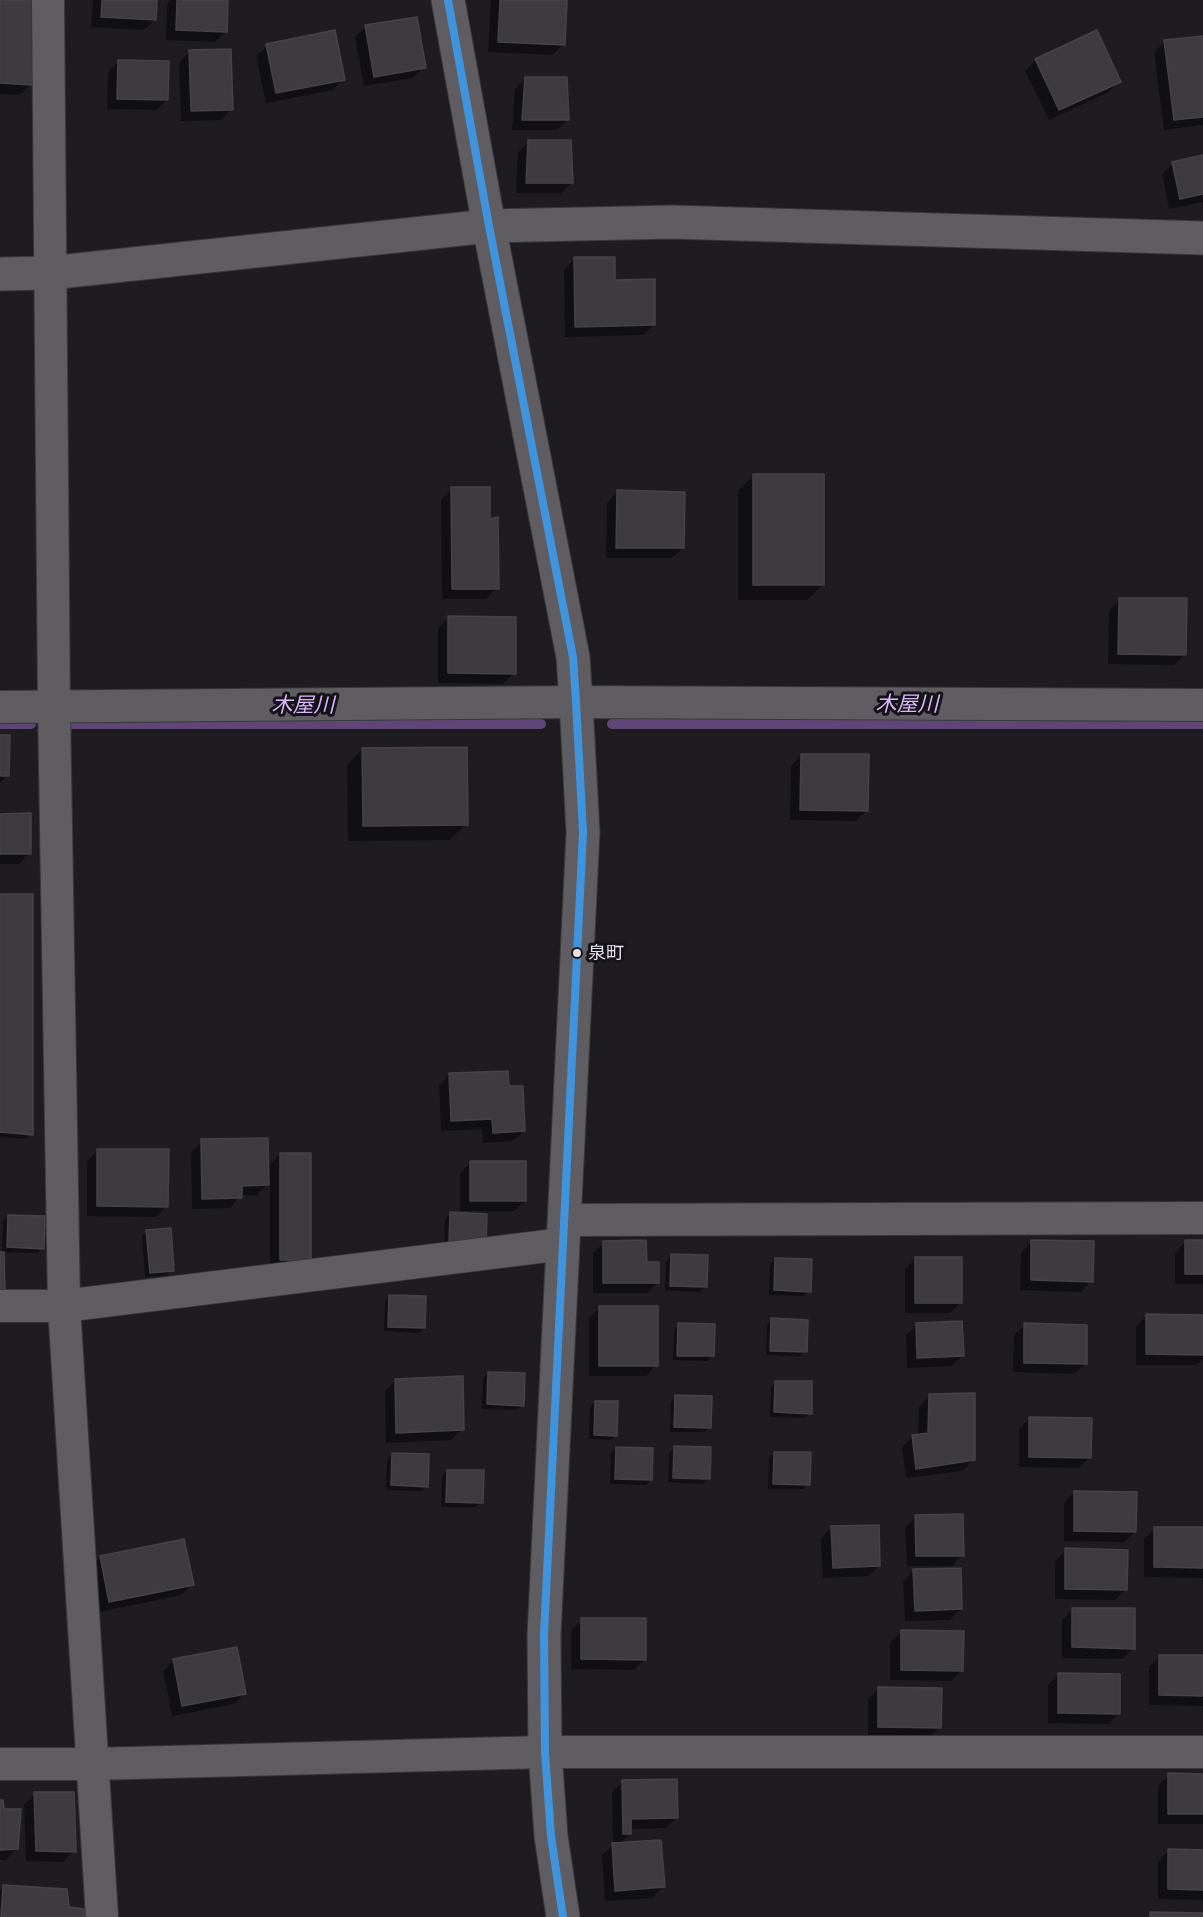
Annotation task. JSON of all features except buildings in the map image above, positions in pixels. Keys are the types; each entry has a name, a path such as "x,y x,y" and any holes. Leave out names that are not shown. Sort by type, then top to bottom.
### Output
{"street":[{"path":"48,0 54,707 64,1306 102,1917"},
{"path":"448,0 489,226 573,657 576,702 583,832 544,1635 545,1752 552,1836 563,1917"},
{"path":"0,274 49,273 489,226 672,222 1203,238"},
{"path":"0,707 576,702 1203,705"},
{"path":"0,1306 64,1306 564,1232 1203,1218"},
{"path":"0,1764 93,1764 545,1752 1203,1752"}],"waterway":[{"name":"木屋川","path":"0,724 31,724"},
{"name":"木屋川","path":"65,724 541,724"},
{"name":"木屋川","path":"612,724 1203,724"}],"transit line":[{"path":"448,0 489,226 573,657 576,702 583,832 544,1635 545,1752 551,1836 563,1917"}],"place":[{"name":"泉町","path":"577,953"}]}
